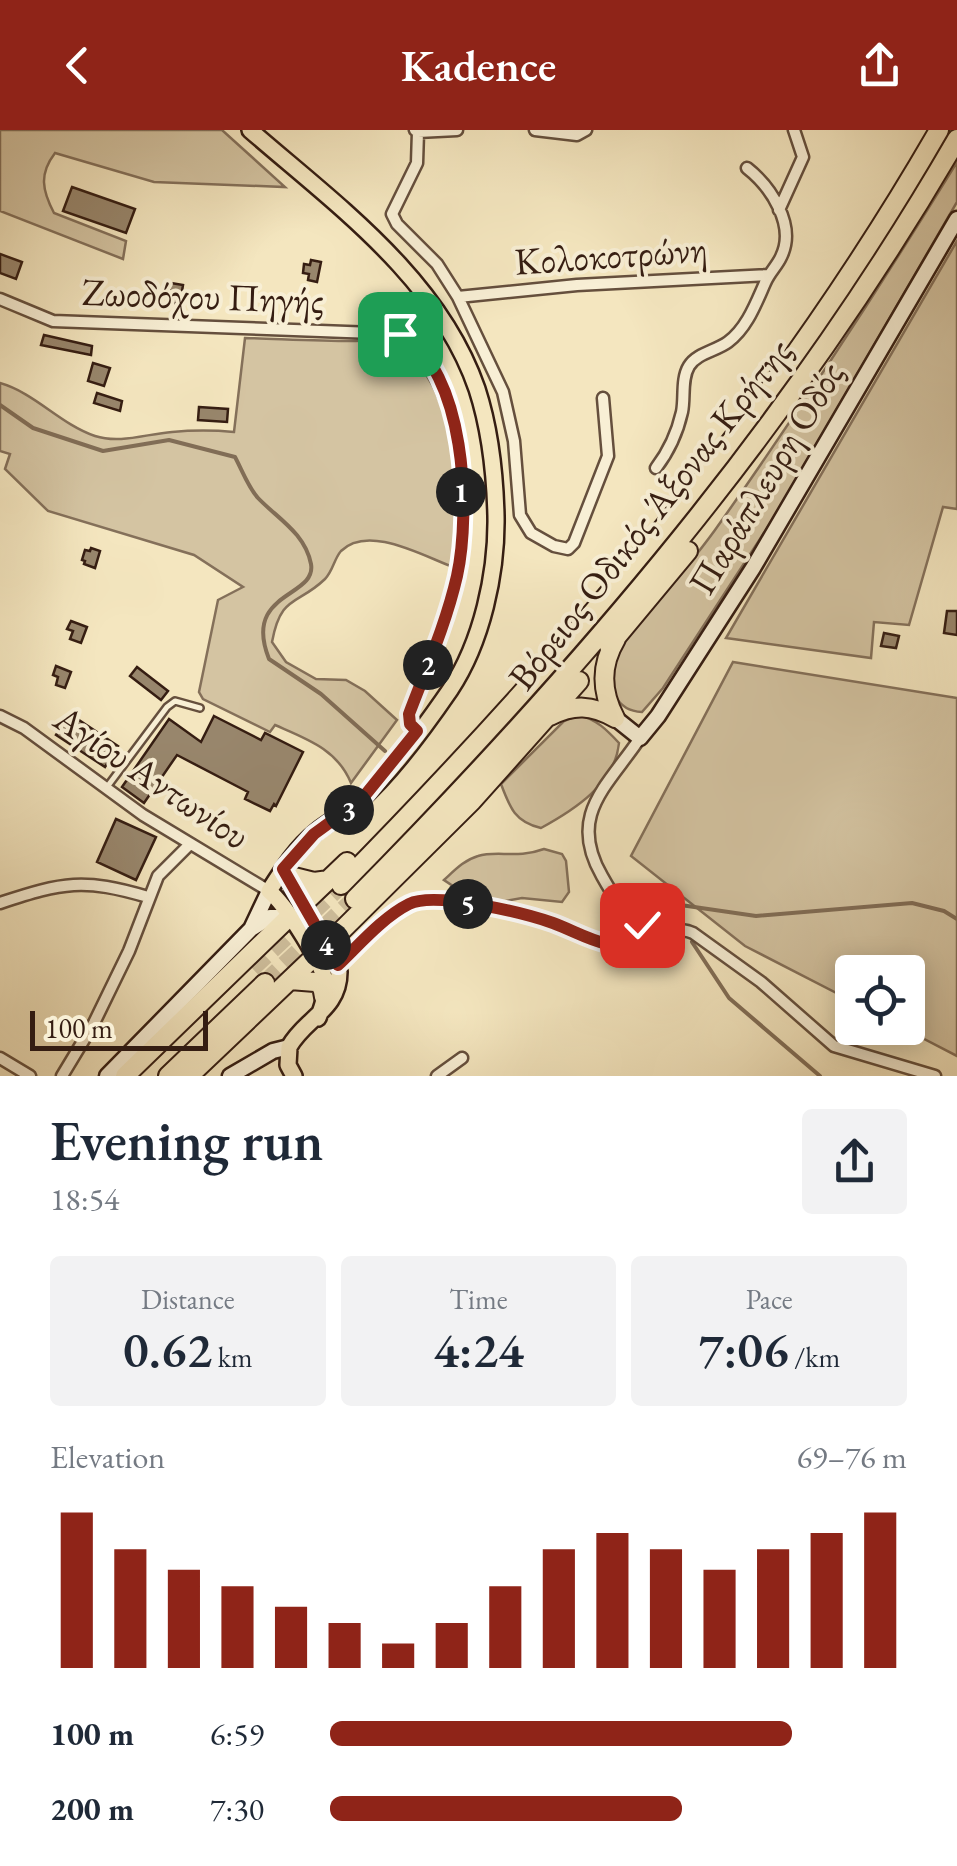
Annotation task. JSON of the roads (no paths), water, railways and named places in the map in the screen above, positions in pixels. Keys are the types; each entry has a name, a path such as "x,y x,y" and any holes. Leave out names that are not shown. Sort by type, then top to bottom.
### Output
{"highway":[{"name":"Βόρειος Οδικός Άξονας Κρήτης","path":"126,1076 296,911 335,882 507,697 714,450 759,405 853,270 939,130"},
{"name":"Βόρειος Οδικός Άξονας Κρήτης","path":"356,907 561,682 666,559 775,416 899,235 957,139"},
{"path":"190,1076 290,980 328,956 356,907 472,801 539,727 713,516 743,474 775,416"},
{"path":"615,718 607,703 604,668 617,636"},
{"path":"539,727 567,708 584,706 615,718"},
{"path":"284,872 314,882 335,882"},
{"path":"140,1076 252,968"},
{"path":"290,980 316,982 322,986 324,997"},
{"path":"168,1076 265,982"}],"main road":[{"path":"250,130 396,260 458,346 477,390 495,491 496,540 490,583 480,623 451,688 362,799 314,834 269,890 296,911 328,956 339,980 335,996 289,1047 288,1065 294,1076"},
{"path":"284,872 296,911"},
{"path":"318,1018 328,956"}],"street":[{"path":"457,130 417,131 417,163 392,214 396,224 437,264 458,297 503,392 514,441 520,515 531,533 561,549 574,543 606,461 603,398"},
{"path":"535,130 576,135 586,130"},
{"path":"779,210 803,157 794,130"},
{"path":"656,468 671,448 682,412 686,370 695,360 729,342 744,325 783,250 779,210 764,181 747,168"},
{"name":"Παράπλευρη Οδός","path":"640,738 753,568 957,219"},
{"name":"Κολοκοτρώνη","path":"458,297 578,285 768,276"},
{"name":"Ζωοδόχου Πηγής","path":"0,298 52,320 400,334 424,352 440,380 455,422 462,533 447,613 409,714 410,724 417,731"},
{"name":"Αγίου Αντωνίου","path":"0,716 24,728 143,814 269,890"},
{"path":"615,718 640,738 593,805 586,827 590,854 617,903 642,925 664,930 682,928 693,933 761,982 834,1046 936,1076"},
{"path":"62,1076 94,1023 158,876 190,844"},
{"path":"0,903 77,883 104,884 148,896"},
{"path":"251,929 269,890"},
{"path":"328,956 406,905 441,898 550,922 616,947 641,941 650,928"},
{"path":"108,1076 251,929 270,918 296,911"},
{"path":"230,1076 273,1050 289,1047"},
{"path":"0,1058 30,1076"},
{"path":"437,1076 462,1058"}],"lane":[{"path":"107,786 167,707 175,701 200,708"}],"waterway":[{"path":"0,405 33,428 103,451 169,440 235,457 254,494 297,535 311,564 310,575 303,584 272,608 265,620 263,637 269,659 321,694 385,751"},
{"path":"660,902 756,916 912,903 944,911 957,919"},
{"path":"660,902 674,915"},
{"path":"692,942 729,998 820,1076"}],"tunnel":[{"path":"252,968 341,885"},
{"path":"265,983 355,899"}]}
